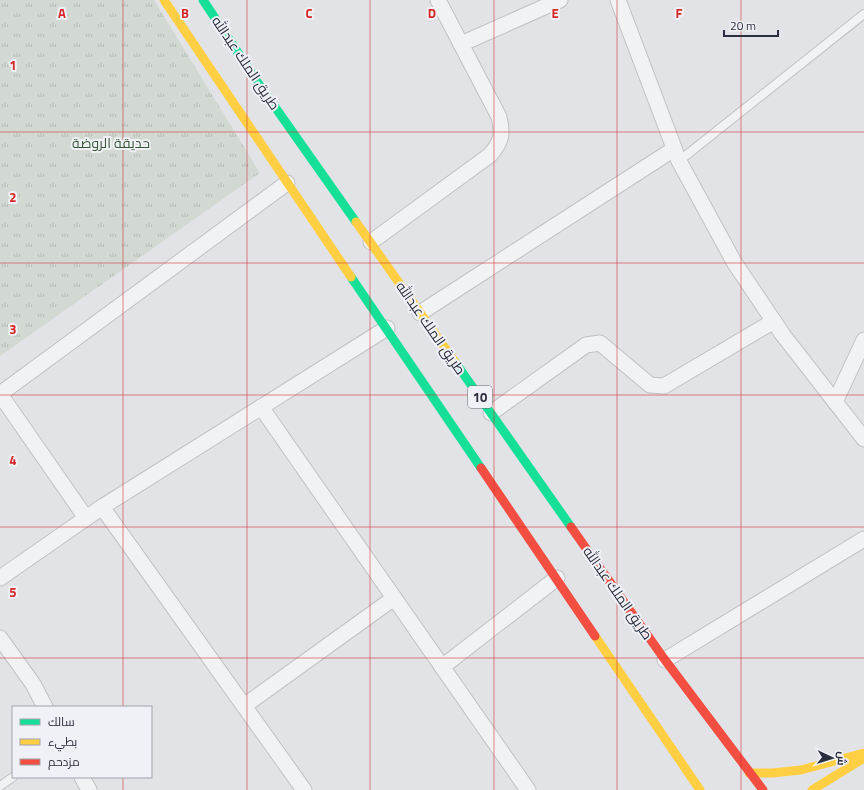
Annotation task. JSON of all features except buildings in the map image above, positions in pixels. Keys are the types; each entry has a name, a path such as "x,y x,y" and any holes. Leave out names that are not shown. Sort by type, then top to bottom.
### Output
{"main road":[{"path":"164,0 700,790"},
{"name":"طريق الملك عبدالله","path":"203,0 256,80 665,660 748,773 763,790"},
{"path":"748,773 772,773 801,770 864,753"},
{"path":"812,790 864,758"}],"street":[{"path":"371,242 490,155 496,147 502,132 499,117 438,0"},
{"path":"461,44 560,0"},
{"path":"618,0 677,155 734,262 774,321 864,439"},
{"path":"420,313 677,155"},
{"path":"86,518 0,394 287,183"},
{"path":"491,413 586,345 600,343 650,385 664,386 774,321"},
{"path":"0,578 102,507 387,328"},
{"path":"835,402 864,340"},
{"path":"260,407 528,790"},
{"path":"102,507 304,790"},
{"path":"665,660 864,539"},
{"path":"442,667 557,578"},
{"path":"244,706 394,598"},
{"path":"0,638 32,684 44,706"},
{"path":"83,778 89,790"}],"lane":[{"path":"677,155 864,14"},
{"path":"0,786 12,778"}],"green space":[{"name":"حديقة الروضة","path":"0,0 154,0 260,173 0,356"}],"traffic: fast":[{"path":"203,0 256,80 356,222"},
{"path":"351,277 481,468"},
{"path":"455,362 571,527"}],"traffic: slow":[{"path":"164,0 351,277"},
{"path":"356,222 455,362"},
{"path":"595,636 700,790"},
{"path":"749,773 772,773 801,770 864,753"},
{"path":"812,790 864,758"}],"traffic: jam":[{"path":"481,468 595,636"},
{"path":"571,527 665,660 763,790"}]}
